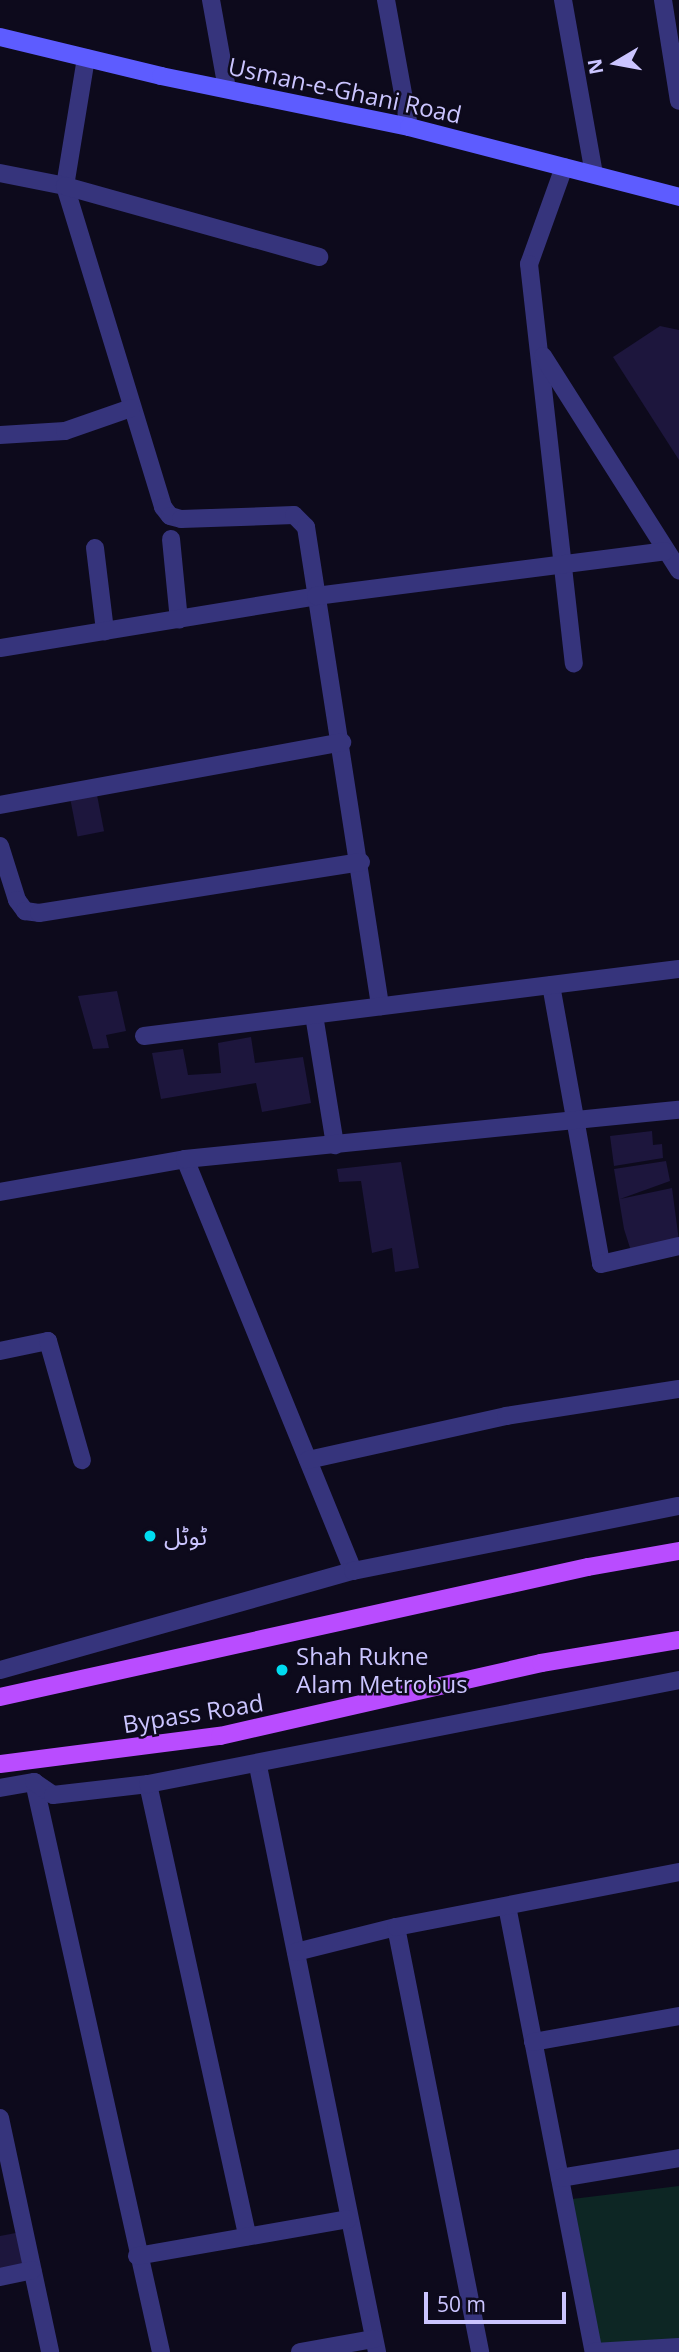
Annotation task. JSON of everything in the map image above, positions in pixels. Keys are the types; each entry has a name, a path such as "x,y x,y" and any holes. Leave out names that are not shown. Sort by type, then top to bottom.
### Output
{"main road":[{"name":"Usman-e-Ghani Road","path":"0,37 409,127 679,197"},
{"path":"0,1697 588,1567 679,1551"},
{"name":"Bypass Road","path":"0,1764 220,1736 541,1663 679,1640"}],"street":[{"path":"211,0 227,89"},
{"path":"386,0 409,127"},
{"path":"563,0 594,174"},
{"path":"663,0 679,101"},
{"path":"86,58 65,186 131,408 170,516 293,515 302,519 342,742 380,1006"},
{"path":"564,167 529,264 574,663"},
{"path":"0,173 65,186 318,257"},
{"path":"541,354 679,570"},
{"path":"0,435 65,431 131,408"},
{"path":"171,539 179,620"},
{"path":"95,548 105,631"},
{"path":"0,648 316,596 665,551"},
{"path":"0,805 342,742"},
{"path":"0,846 17,900 24,911 39,914 360,862"},
{"path":"144,1036 679,969"},
{"path":"551,985 601,1264 679,1247"},
{"path":"314,1015 335,1145"},
{"path":"0,1192 184,1159 679,1110"},
{"path":"184,1159 353,1571"},
{"path":"0,1351 48,1341 82,1460"},
{"path":"308,1460 506,1416 679,1389"},
{"path":"0,1670 353,1571 679,1506"},
{"path":"0,1788 34,1782 53,1795 148,1784 258,1766 679,1680"},
{"path":"258,1766 375,2345 300,2352"},
{"path":"34,1782 137,2256 161,2352"},
{"path":"148,1784 247,2236"},
{"path":"296,1952 396,1927 679,1872"},
{"path":"507,1906 594,2352 679,2347"},
{"path":"396,1927 480,2352"},
{"path":"533,2042 679,2016"},
{"path":"0,2118 5,2168 50,2352"},
{"path":"560,2178 679,2158"},
{"path":"137,2256 348,2219"},
{"path":"0,2277 32,2270"}],"green space":[{"path":"679,2186 679,2352 593,2352 564,2200"}],"building":[{"path":"660,326 679,330 679,460 613,357"},
{"path":"97,795 104,831 78,836 70,800"},
{"path":"117,991 126,1031 106,1035 109,1048 93,1049 78,996"},
{"path":"251,1037 255,1063 303,1057 311,1103 262,1112 256,1083 161,1099 152,1053 183,1049 188,1075 221,1073 218,1043"},
{"path":"652,1131 653,1145 662,1144 663,1158 614,1166 610,1136"},
{"path":"666,1161 670,1181 620,1199 672,1188 679,1241 631,1251 624,1229 614,1169"},
{"path":"401,1162 419,1268 395,1272 392,1248 372,1253 361,1181 339,1182 337,1169"},
{"path":"21,2232 27,2268 0,2274 0,2236"}],"place":[{"name":"ٹوٹل","path":"150,1536"},
{"name":"Shah Rukne Alam Metrobus","path":"282,1670"}]}
